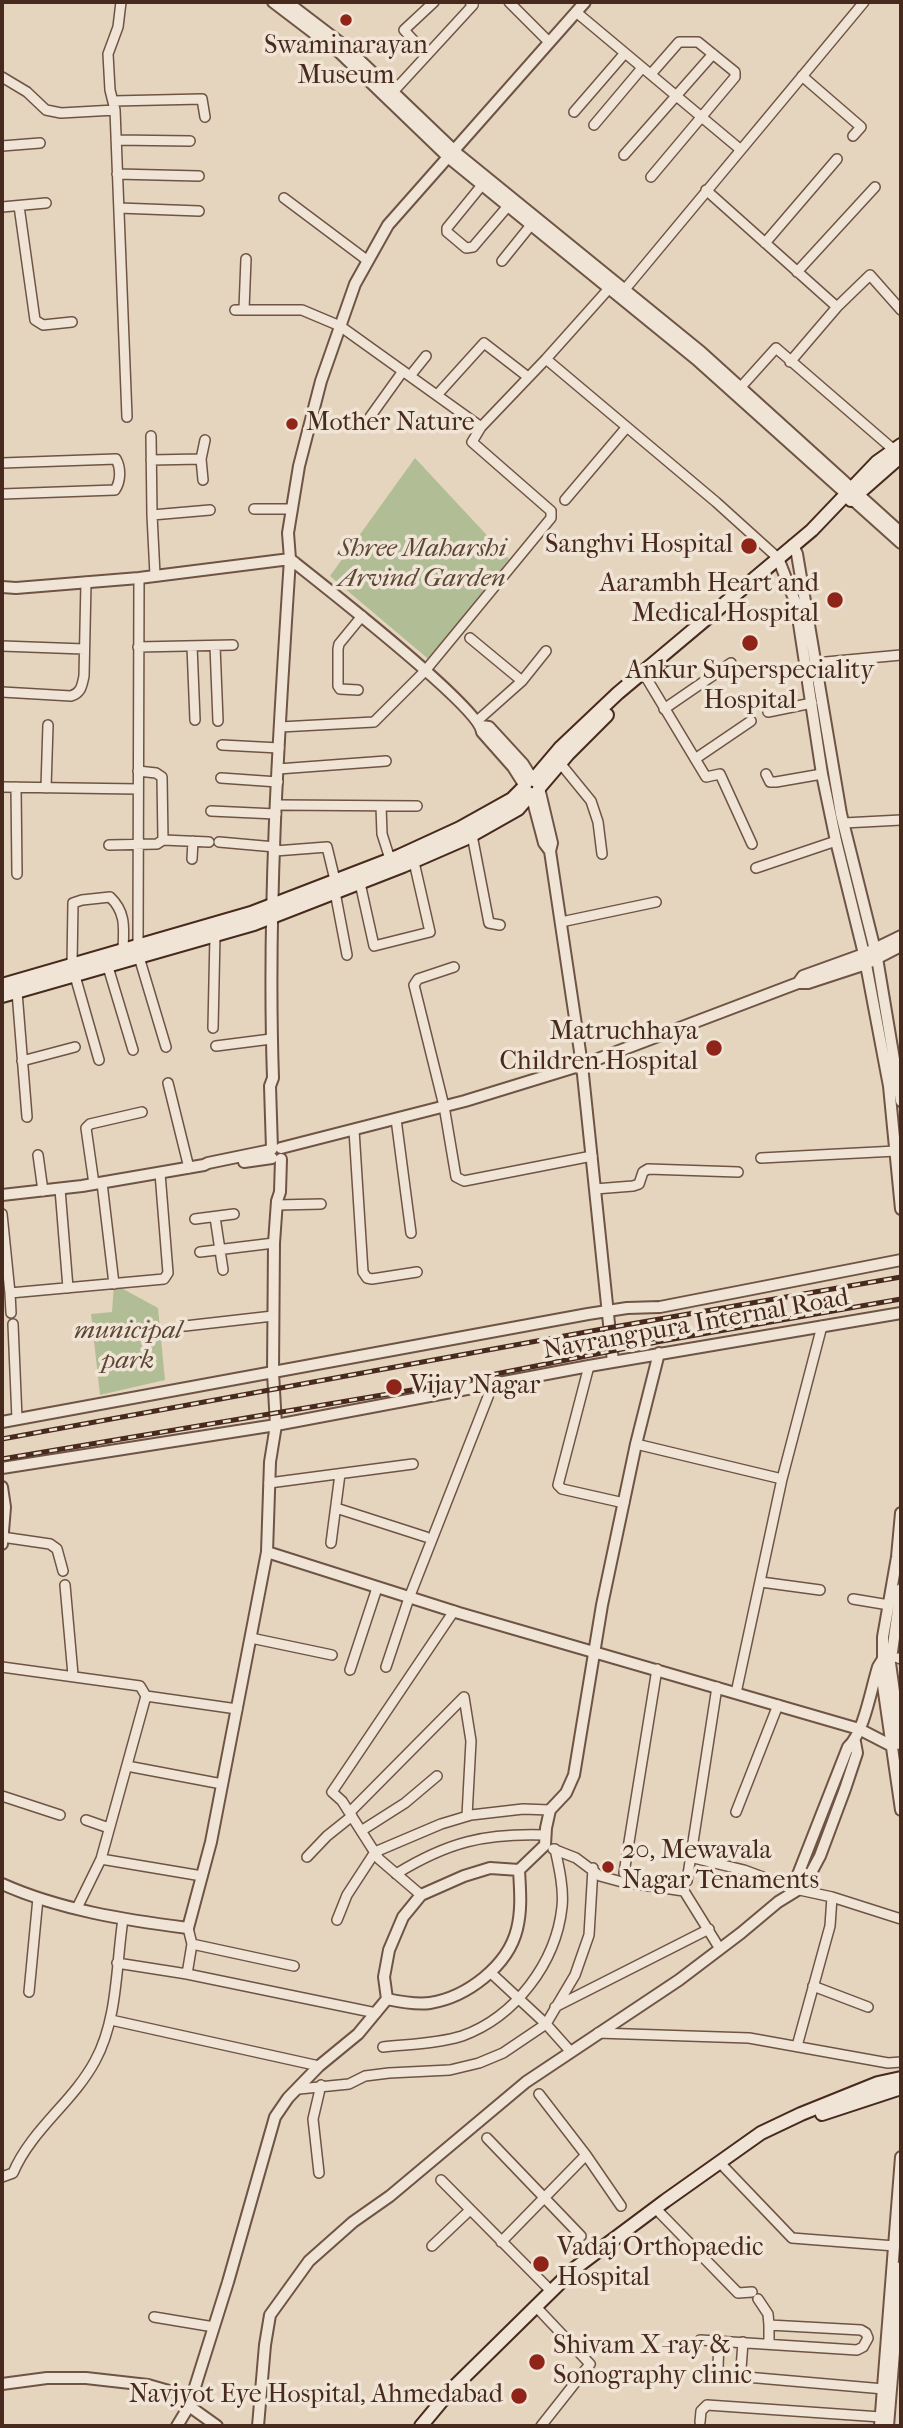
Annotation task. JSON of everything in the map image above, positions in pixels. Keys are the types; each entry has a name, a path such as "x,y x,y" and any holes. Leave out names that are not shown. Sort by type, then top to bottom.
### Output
{"main road":[{"path":"335,886 360,883 414,862 472,835 518,809 561,747 618,693 795,550 851,494 899,455"},
{"path":"2,996 74,971 122,949 138,952 215,935 335,886 460,828 512,799 532,787 560,763 623,699 780,562"},
{"path":"2,985 108,967 138,952 251,913 273,910"},
{"path":"421,2426 451,2389 574,2269 665,2201 761,2133 878,2083 901,2078"},
{"path":"430,2426 456,2394 579,2274 724,2167 765,2139 803,2120 901,2088"}],"street":[{"path":"121,2 118,27 108,54 116,140 127,417"},
{"path":"273,2 340,53 451,153 612,286"},
{"path":"287,2 346,47 482,185 701,352 901,543"},
{"path":"427,55 404,30 434,2"},
{"path":"393,92 473,5 470,2"},
{"path":"509,2 548,41"},
{"path":"187,1974 192,1944 188,1928 222,1784 267,1552 270,1462 276,1425 273,1373 274,1243 277,1203 281,1192 270,1086 273,910 290,559 288,533 299,466 321,381 355,284 387,225 585,2"},
{"path":"622,293 863,2"},
{"path":"576,12 741,150"},
{"path":"651,75 679,42 698,42 735,72 735,77 651,177"},
{"path":"574,112 625,53"},
{"path":"624,155 713,54"},
{"path":"594,125 642,68"},
{"path":"802,76 861,127 853,136"},
{"path":"2,77 27,92 46,110 61,113 114,105 202,99 205,117"},
{"path":"116,140 190,141"},
{"path":"2,146 40,144"},
{"path":"765,243 837,159"},
{"path":"117,174 199,176"},
{"path":"482,185 447,228 447,232 466,248 473,247 508,206"},
{"path":"797,272 875,187"},
{"path":"706,190 837,307"},
{"path":"284,198 368,261"},
{"path":"2,206 46,203"},
{"path":"19,206 35,320 43,325 72,322"},
{"path":"119,208 200,211"},
{"path":"502,261 531,225"},
{"path":"246,259 239,310 302,310 340,326 481,427"},
{"path":"790,362 837,307 870,275 901,310"},
{"path":"280,727 374,722 425,671 552,514 472,442 481,427 612,286"},
{"path":"622,293 851,494 901,533"},
{"path":"437,395 484,343 528,377"},
{"path":"740,388 776,348 899,455"},
{"path":"369,417 407,373 426,356"},
{"path":"546,359 716,502 780,562 796,604 822,774 865,959 889,1086 901,1209"},
{"path":"565,500 626,428"},
{"path":"151,436 155,575"},
{"path":"203,480 201,459 205,440"},
{"path":"2,463 116,459 120,474 119,484 115,489 2,494"},
{"path":"151,460 201,459"},
{"path":"254,509 292,509"},
{"path":"152,515 210,510"},
{"path":"795,550 844,823 876,953 901,1100"},
{"path":"2,589 139,578 290,559 362,616 425,671 479,724 482,732 532,787 544,843 550,851 582,1065 613,1362"},
{"path":"139,578 138,952 166,1047"},
{"path":"2,692 71,696 81,690 84,676 86,582"},
{"path":"358,690 338,686 337,660 339,644 362,616"},
{"path":"471,638 522,681"},
{"path":"138,646 233,645"},
{"path":"2,646 84,649"},
{"path":"192,646 195,720"},
{"path":"215,646 218,721"},
{"path":"479,724 522,681 546,651"},
{"path":"815,663 901,655"},
{"path":"664,709 731,663"},
{"path":"647,679 706,778 720,774 752,844"},
{"path":"768,712 812,703"},
{"path":"695,759 751,721"},
{"path":"46,788 48,725"},
{"path":"222,745 279,748"},
{"path":"278,769 386,761"},
{"path":"560,763 591,801 598,822 602,854"},
{"path":"138,771 156,772 162,777 163,840"},
{"path":"766,774 770,782 776,782 822,774"},
{"path":"221,778 278,782"},
{"path":"2,787 138,789"},
{"path":"16,788 17,874"},
{"path":"381,806 382,834 390,859"},
{"path":"211,811 417,806"},
{"path":"844,823 901,820"},
{"path":"472,835 489,923 500,925"},
{"path":"109,845 157,844 163,840 275,849 327,847 347,955"},
{"path":"192,859 193,841"},
{"path":"756,868 836,841"},
{"path":"360,883 374,946 430,932 414,862"},
{"path":"99,1060 74,971 73,903 110,897 120,906 124,933 122,949"},
{"path":"561,922 656,902"},
{"path":"213,1028 215,935"},
{"path":"2,1195 60,1189 204,1166 208,1168 332,1142 338,1135 354,1130 444,1107 582,1065 799,983 808,983 865,959 901,936"},
{"path":"876,953 901,946"},
{"path":"108,967 133,1050"},
{"path":"454,968 418,979 414,985 444,1107 458,1180 592,1156"},
{"path":"18,992 27,1118"},
{"path":"216,1046 271,1039"},
{"path":"22,1061 75,1047"},
{"path":"168,1083 189,1168"},
{"path":"114,1284 86,1128 90,1124 142,1112"},
{"path":"396,1119 411,1233"},
{"path":"354,1130 363,1272 367,1278 372,1279 417,1272"},
{"path":"761,1158 896,1151"},
{"path":"38,1155 43,1191"},
{"path":"595,1189 639,1184 643,1172 648,1169 738,1172"},
{"path":"10,1293 164,1279 167,1276 160,1172"},
{"path":"60,1189 68,1288"},
{"path":"277,1203 321,1204"},
{"path":"2,1214 11,1313"},
{"path":"195,1219 234,1214"},
{"path":"215,1217 223,1270"},
{"path":"200,1252 274,1243"},
{"path":"2,1422 608,1311 660,1307 901,1260"},
{"name":"Navrangpura Internal Road","path":"2,1468 276,1425 659,1353 901,1313"},
{"path":"185,1326 274,1315"},
{"path":"13,1324 17,1419"},
{"path":"736,1693 782,1479 822,1326"},
{"path":"383,2047 441,2042 488,2024 518,2000 552,1949 563,1905 548,1843 550,1811 566,1793 574,1775 624,1503 659,1353"},
{"path":"589,1366 558,1485 562,1489 624,1503"},
{"path":"386,1667 493,1384"},
{"path":"636,1444 782,1479"},
{"path":"269,1483 413,1464"},
{"path":"331,1544 341,1474"},
{"path":"2,1487 5,1507 2,1544"},
{"path":"336,1508 426,1537"},
{"path":"890,1660 883,1637 897,1557 901,1513"},
{"path":"2,1537 50,1544 57,1549 63,1572"},
{"path":"267,1552 410,1598 859,1729 898,1744"},
{"path":"761,1581 820,1591"},
{"path":"65,1585 73,1675"},
{"path":"349,1670 377,1588"},
{"path":"901,1589 890,1660 882,1678 898,1744 901,1810"},
{"path":"853,1599 889,1605"},
{"path":"421,1895 379,1859 351,1814 332,1791 454,1611"},
{"path":"251,1638 332,1655"},
{"path":"258,2426 270,2315 309,2261 526,2082 680,1980 795,1889 804,1886 820,1856 858,1753 855,1741 878,1667 890,1660"},
{"path":"2,1667 140,1686 146,1696 101,1859 77,1908"},
{"path":"624,1873 657,1669"},
{"path":"687,1881 717,1687"},
{"path":"146,1696 237,1709"},
{"path":"307,1857 464,1697 471,1741 467,1816"},
{"path":"736,1812 778,1705"},
{"path":"127,1766 222,1784"},
{"path":"362,1831 405,1803 437,1776"},
{"path":"2,1796 60,1815"},
{"path":"337,1920 347,1895 375,1852 467,1816 523,1809 550,1811"},
{"path":"86,1820 109,1828"},
{"path":"396,1874 448,1847 473,1839 507,1834 548,1843 593,1868 600,1876 684,1891 720,1949"},
{"path":"177,2426 189,2406 275,2117 288,2098 319,2066 358,2034 387,1999 384,1977 389,1950 404,1917 421,1895 490,1867 519,1870 548,1843"},
{"path":"690,1857 744,1870 795,1889 832,1896 901,1919"},
{"path":"101,1859 202,1876"},
{"path":"299,2088 349,2084 365,2076 389,2073 450,2070 479,2063 503,2053 546,2024 575,1975 589,1935 593,1868"},
{"path":"387,1999 429,2003 458,1995 483,1980 502,1958 517,1931 521,1899 519,1870"},
{"path":"2,1884 38,1898 123,1919 188,1928"},
{"path":"797,2046 830,1926 832,1896"},
{"path":"29,1992 38,1898"},
{"path":"2,2178 13,2173 20,2156 65,2104 96,2060 111,2020 123,1919"},
{"path":"555,2007 709,1929"},
{"path":"192,1944 294,1966"},
{"path":"117,1963 187,1974 376,2013"},
{"path":"490,1972 546,2024 571,2052"},
{"path":"813,1986 868,2007"},
{"path":"111,2020 319,2066"},
{"path":"598,2033 749,2038 888,2063 901,2062"},
{"path":"319,2173 313,2119 321,2085"},
{"path":"539,2094 621,2206"},
{"path":"487,2138 581,2236"},
{"path":"500,2242 586,2155"},
{"path":"883,2423 901,2157"},
{"path":"724,2167 792,2238 895,2246"},
{"path":"441,2180 551,2291"},
{"path":"432,2246 470,2210"},
{"path":"660,2213 738,2293 755,2295 768,2314 769,2344"},
{"path":"883,2423 901,2267"},
{"path":"540,2311 590,2364 541,2426"},
{"path":"155,2318 214,2327"},
{"path":"769,2325 861,2330 868,2338"},
{"path":"868,2338 888,2339"},
{"path":"700,2340 857,2350 863,2347 868,2338"},
{"path":"718,2367 719,2341"},
{"path":"741,2369 743,2342"},
{"path":"700,2373 884,2389"},
{"path":"2,2384 47,2378 86,2378 148,2385 176,2393 217,2426"},
{"path":"700,2422 701,2411 707,2405 883,2423"}],"green space":[{"name":"Shree Maharshi Arvind Garden","path":"415,458 509,559 433,663 330,576"},
{"name":"municipal park","path":"114,1284 158,1308 165,1380 100,1395 91,1314 112,1312"}],"railway":[{"path":"2,1439 901,1277"},
{"path":"2,1459 430,1387 662,1341 901,1299"}],"place":[{"name":"Swaminarayan Museum","path":"346,20"},
{"name":"Mother Nature","path":"292,424"},
{"name":"Sanghvi Hospital","path":"749,546"},
{"name":"Aarambh Heart and Medical Hospital","path":"835,600"},
{"name":"Ankur Superspeciality Hospital","path":"750,643"},
{"name":"Matruchhaya Children Hospital","path":"714,1048"},
{"name":"Vijay Nagar","path":"394,1387"},
{"name":"20, Mewavala Nagar Tenaments","path":"608,1867"},
{"name":"Vadaj Orthopaedic Hospital","path":"541,2264"},
{"name":"Shivam X-ray & Sonography clinic","path":"537,2362"},
{"name":"Navjyot Eye Hospital, Ahmedabad","path":"519,2396"}]}
